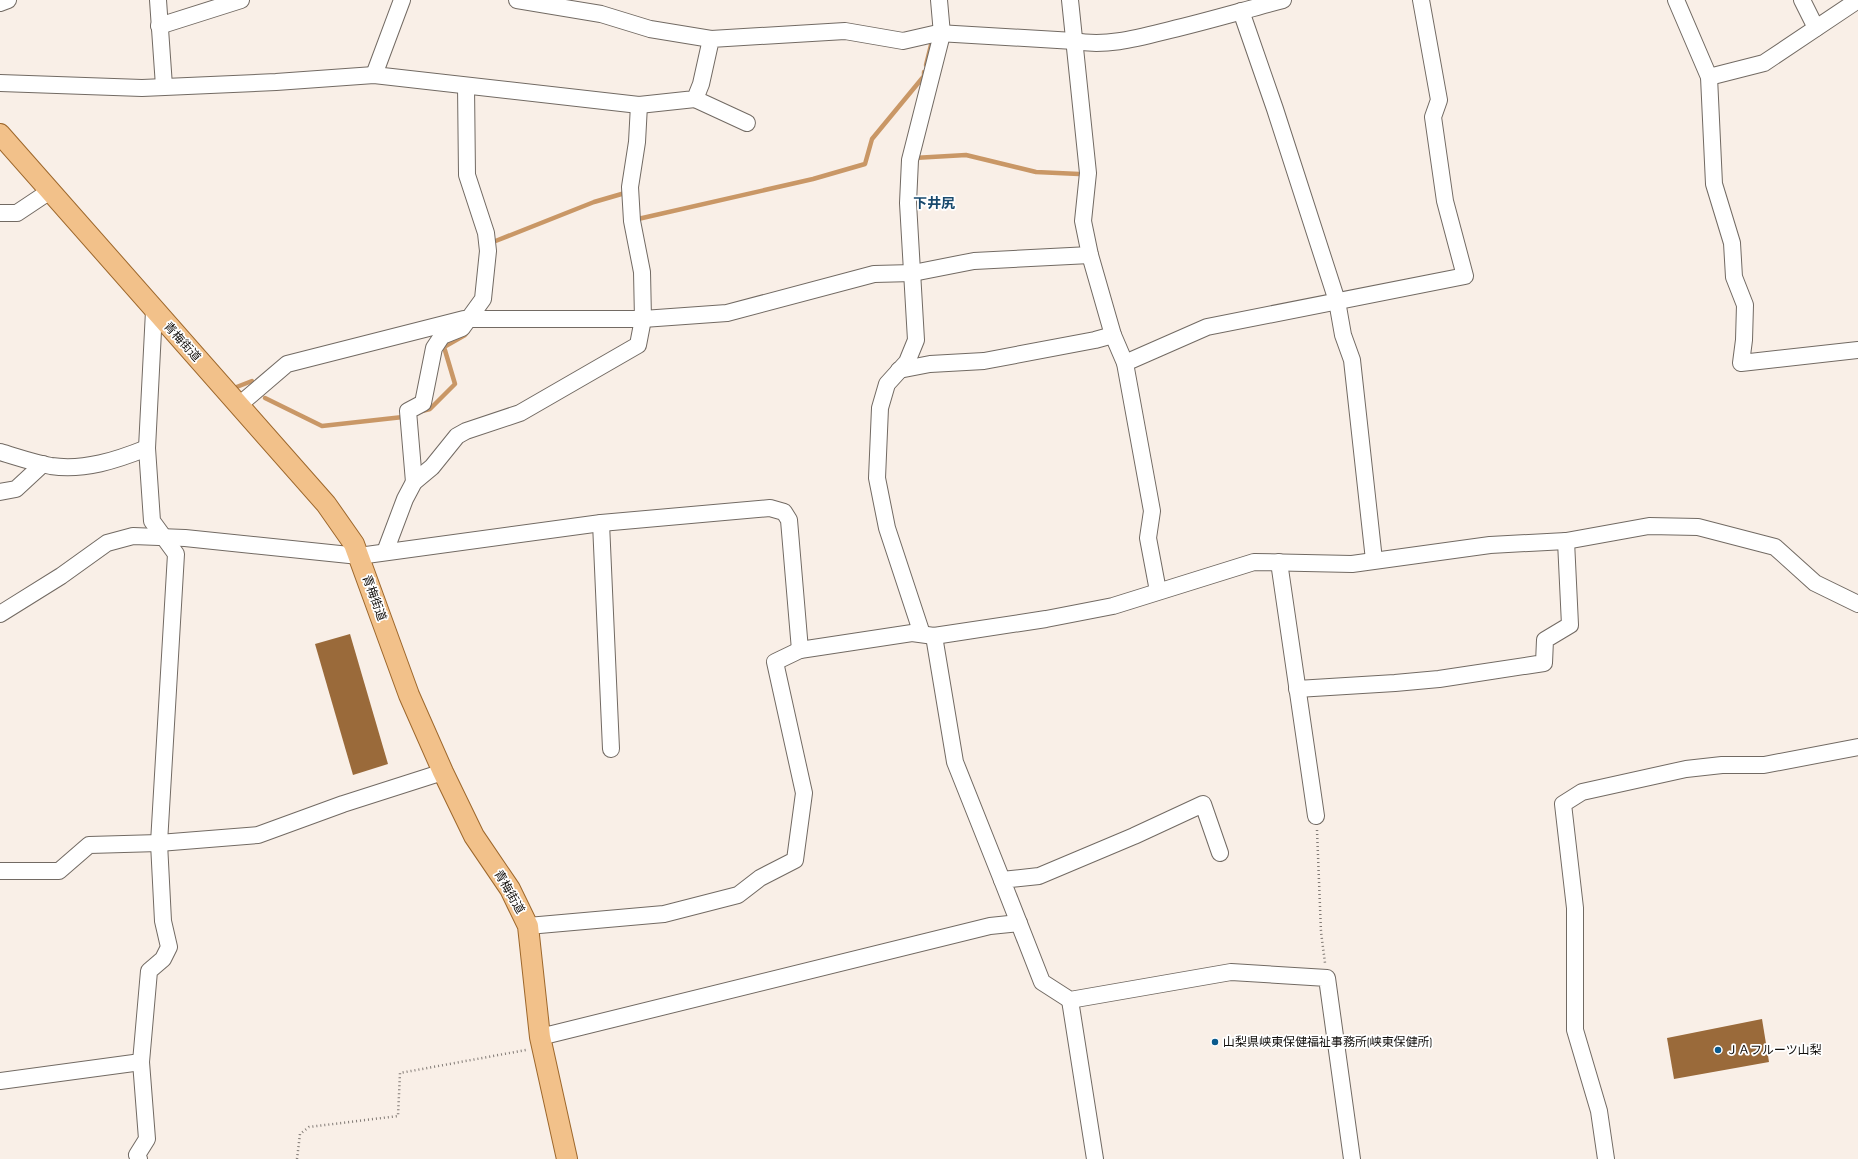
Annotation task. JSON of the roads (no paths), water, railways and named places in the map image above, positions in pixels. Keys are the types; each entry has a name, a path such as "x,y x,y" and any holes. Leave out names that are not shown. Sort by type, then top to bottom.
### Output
{"main road":[{"name":"青梅街道","path":"0,134 154,311 326,504 354,544 409,695 443,772 474,836 510,889 528,926 541,1042 567,1159"}],"street":[{"path":"0,3 8,0"},
{"path":"158,0 164,86"},
{"path":"159,26 241,0"},
{"path":"374,75 402,0"},
{"path":"517,0 602,14 650,29 711,39 845,31 903,41 940,34 1074,41 1090,44 1126,41 1208,21 1283,0"},
{"path":"939,0 940,34 910,160 908,203 916,340 907,362 887,384 880,408 877,478 887,528 928,635 955,762 1042,982 1070,1000 1232,972 1327,978 1352,1159"},
{"path":"1070,0 1088,173 1083,221 1090,255 1113,335 1124,362 1152,511 1148,538 1158,591"},
{"path":"1124,362 1207,327 1465,276 1445,201 1433,117 1439,100 1421,0"},
{"path":"1676,0 1709,77 1714,184 1732,244 1734,277 1745,305 1744,340 1741,363 1858,350"},
{"path":"1802,0 1816,28"},
{"path":"1709,77 1764,63 1858,0"},
{"path":"1241,11 1275,108 1337,302 1344,335 1352,360 1374,560"},
{"path":"695,100 701,84 711,39"},
{"path":"0,83 142,88 276,82 374,75 639,105 695,100 747,123"},
{"path":"414,482 408,411 422,403 434,348 442,336 462,328 470,319 483,299 488,252 486,233 466,175 466,86"},
{"path":"385,552 405,499 414,482 432,467 457,436 466,431 520,413 638,345 643,319 642,272 632,221 630,187 637,142 639,105"},
{"path":"0,213 17,213 50,191"},
{"path":"239,405 287,364 464,319 643,319 728,313 874,274 913,273 974,261 1090,255"},
{"path":"139,1159 137,1155 147,1139 141,1062 149,971 163,959 169,947 163,921 159,843 176,554 162,537 152,521 147,448 154,311"},
{"path":"899,370 930,364 984,361 1095,340 1113,335"},
{"path":"0,452 52,466 80,467 116,460 147,448"},
{"path":"0,492 16,489 43,464"},
{"path":"0,614 61,576 107,542 133,536 162,537 359,556 601,523 770,508 784,512 789,520 800,650"},
{"path":"601,523 611,749"},
{"path":"528,926 671,912 738,895 760,878 795,860 804,793 775,662 800,650 912,633 928,635 1046,619 1105,608 1254,562 1352,564 1490,545 1566,541 1649,526 1698,527 1775,547 1815,583 1858,604"},
{"path":"1297,689 1439,679 1544,663 1545,640 1570,625 1566,541"},
{"path":"1279,562 1316,816"},
{"path":"1606,1159 1599,1111 1575,1030 1575,908 1563,804 1582,792 1686,769 1722,765 1764,765 1858,747"},
{"path":"0,870 59,871 89,844 159,843 258,835 343,804 443,772"},
{"path":"1002,880 1039,876 1134,836 1203,804 1220,853"},
{"path":"541,1042 990,926 1019,923"},
{"path":"1070,1000 1095,1159"},
{"path":"0,1081 141,1062"}],"waterway":[{"path":"926,65 933,37"},
{"path":"637,216 638,219 813,179 865,164 872,139 924,76 924,72"},
{"path":"914,158 966,155 1036,172 1079,174"},
{"path":"493,245 493,242 594,202 625,193"},
{"path":"422,411 430,409 455,384 444,347 465,335 468,331"},
{"path":"234,388 252,381"},
{"path":"265,398 322,426 403,417"}],"place":[{"name":"山梨県峡東保健福祉事務所(峡東保健所)","path":"1215,1042"},
{"name":"ＪＡフルーツ山梨","path":"1718,1050"}],"district":[{"name":"下井尻","path":"934,203"}]}
